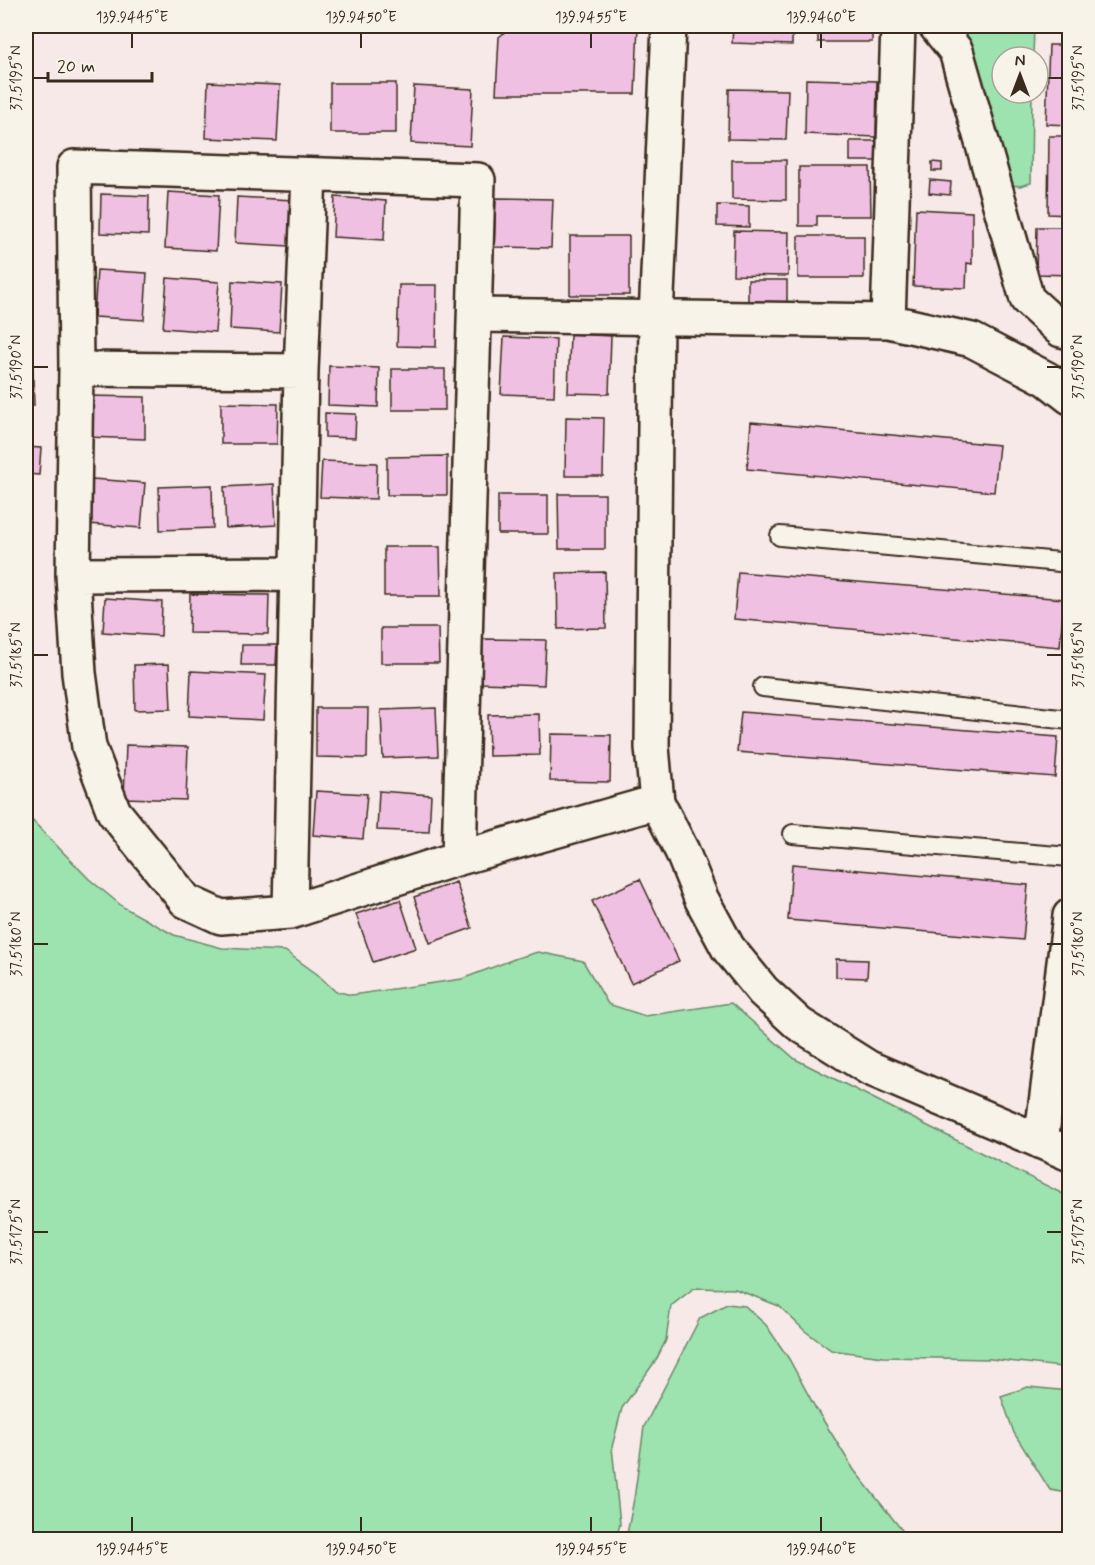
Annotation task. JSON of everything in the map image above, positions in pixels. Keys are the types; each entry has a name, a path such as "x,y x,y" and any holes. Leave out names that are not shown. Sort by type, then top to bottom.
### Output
{"street":[{"path":"669,26 656,318 651,747 657,802 682,852 701,898 728,948 763,991 799,1024 869,1068 1055,1148 1070,916"},
{"path":"888,321 898,26"},
{"path":"936,26 956,51 1028,299 1061,330 1070,332"},
{"path":"459,858 478,180 74,167 76,369 73,574 79,673 89,747 114,812 186,901 221,917 290,912 459,858 657,802"},
{"path":"290,912 301,371 309,175"},
{"path":"475,315 888,321 972,340 1047,379 1070,397"},
{"path":"76,369 301,371"},
{"path":"73,574 297,574"}],"lane":[{"path":"780,536 1070,563"},
{"path":"763,687 1070,720"},
{"path":"793,834 1070,857"}],"green space":[{"path":"944,26 1034,26 1033,45 990,45 990,105 1032,105 1031,183 1020,186 1001,184"},
{"path":"26,814 89,879 123,907 174,935 222,948 285,951 317,974 335,991 352,995 462,979 538,952 583,961 608,1004 645,1016 731,1003 795,1059 1069,1197 1069,1368 991,1359 883,1357 831,1350 805,1331 779,1306 735,1289 694,1288 671,1306 666,1340 656,1360 622,1408 612,1447 620,1524 616,1539 26,1539"},
{"path":"727,1304 745,1306 766,1325 789,1359 815,1407 854,1470 909,1539 626,1539 644,1427 700,1318"},
{"path":"1028,1387 1069,1391 1069,1493 1050,1490 1014,1433 1001,1396"}],"building":[{"path":"512,26 638,26 635,94 496,94 499,37"},
{"path":"733,26 792,26 792,45 732,43"},
{"path":"818,26 872,26 872,42 818,42"},
{"path":"1050,45 1070,45 1070,125 1046,124 1047,105 1050,105"},
{"path":"806,79 877,81 876,137 805,134"},
{"path":"208,82 280,85 277,141 206,138"},
{"path":"330,83 396,83 396,133 330,133"},
{"path":"414,86 473,89 470,146 411,143"},
{"path":"729,89 788,90 786,140 728,139"},
{"path":"1049,136 1070,136 1070,215 1048,214"},
{"path":"850,141 883,141 883,161 850,161"},
{"path":"732,160 786,160 786,200 732,199"},
{"path":"932,162 942,163 942,171 932,171"},
{"path":"799,167 870,167 871,216 817,216 817,226 799,226"},
{"path":"930,180 951,182 950,195 929,193"},
{"path":"168,192 219,195 216,251 165,248"},
{"path":"101,194 149,196 148,235 100,233"},
{"path":"237,197 293,200 290,246 235,243"},
{"path":"335,197 386,201 384,240 333,237"},
{"path":"496,198 553,199 551,248 494,247"},
{"path":"717,205 749,206 749,227 717,226"},
{"path":"916,209 972,212 972,264 967,263 966,288 913,286"},
{"path":"1037,227 1070,227 1070,275 1036,274"},
{"path":"734,231 789,232 788,276 733,275"},
{"path":"570,236 629,236 629,295 570,295"},
{"path":"798,236 864,236 864,278 798,278"},
{"path":"97,270 147,273 144,320 94,317"},
{"path":"167,278 219,282 215,332 163,328"},
{"path":"748,280 787,280 787,304 748,304"},
{"path":"232,281 282,284 279,332 230,329"},
{"path":"399,285 437,285 436,347 397,346"},
{"path":"570,334 611,336 609,394 568,393"},
{"path":"504,337 556,339 554,396 501,394"},
{"path":"32,348 34,406 26,406 26,349"},
{"path":"329,366 379,368 378,407 328,405"},
{"path":"392,369 445,369 445,410 392,410"},
{"path":"87,396 145,397 145,439 86,437"},
{"path":"221,403 278,404 277,444 221,444"},
{"path":"325,413 356,414 355,438 325,437"},
{"path":"566,417 604,418 603,476 565,476"},
{"path":"751,422 999,445 994,492 747,469"},
{"path":"26,447 41,448 39,475 26,474"},
{"path":"447,456 447,495 387,495 387,457"},
{"path":"322,461 377,463 376,499 320,497"},
{"path":"92,479 145,483 141,528 88,524"},
{"path":"274,484 276,525 226,528 224,487"},
{"path":"212,485 213,528 160,530 159,487"},
{"path":"558,494 605,494 605,549 559,549"},
{"path":"498,495 548,495 548,534 498,534"},
{"path":"384,547 440,547 441,596 384,596"},
{"path":"605,572 606,628 558,629 557,573"},
{"path":"738,572 1064,599 1060,647 734,619"},
{"path":"190,594 269,595 268,634 189,633"},
{"path":"105,598 162,602 161,636 103,632"},
{"path":"381,628 438,628 439,663 381,663"},
{"path":"483,639 546,640 544,685 482,683"},
{"path":"242,645 277,645 276,665 241,665"},
{"path":"169,664 171,709 135,710 134,665"},
{"path":"191,671 266,675 263,720 189,716"},
{"path":"316,708 368,708 367,758 316,757"},
{"path":"436,708 438,756 383,758 381,710"},
{"path":"741,712 1058,737 1055,777 737,752"},
{"path":"539,714 540,755 489,756 488,715"},
{"path":"551,734 611,735 610,782 550,781"},
{"path":"126,745 188,747 186,800 124,798"},
{"path":"316,791 367,794 363,839 313,835"},
{"path":"379,791 431,795 429,832 377,830"},
{"path":"792,864 1028,885 1023,940 788,920"},
{"path":"640,879 679,961 631,983 592,901"},
{"path":"456,882 472,928 430,943 414,897"},
{"path":"400,900 416,948 373,962 356,914"},
{"path":"836,959 868,960 867,978 836,977"},
{"path":"1070,1063 1070,1107 1065,1107"}]}
